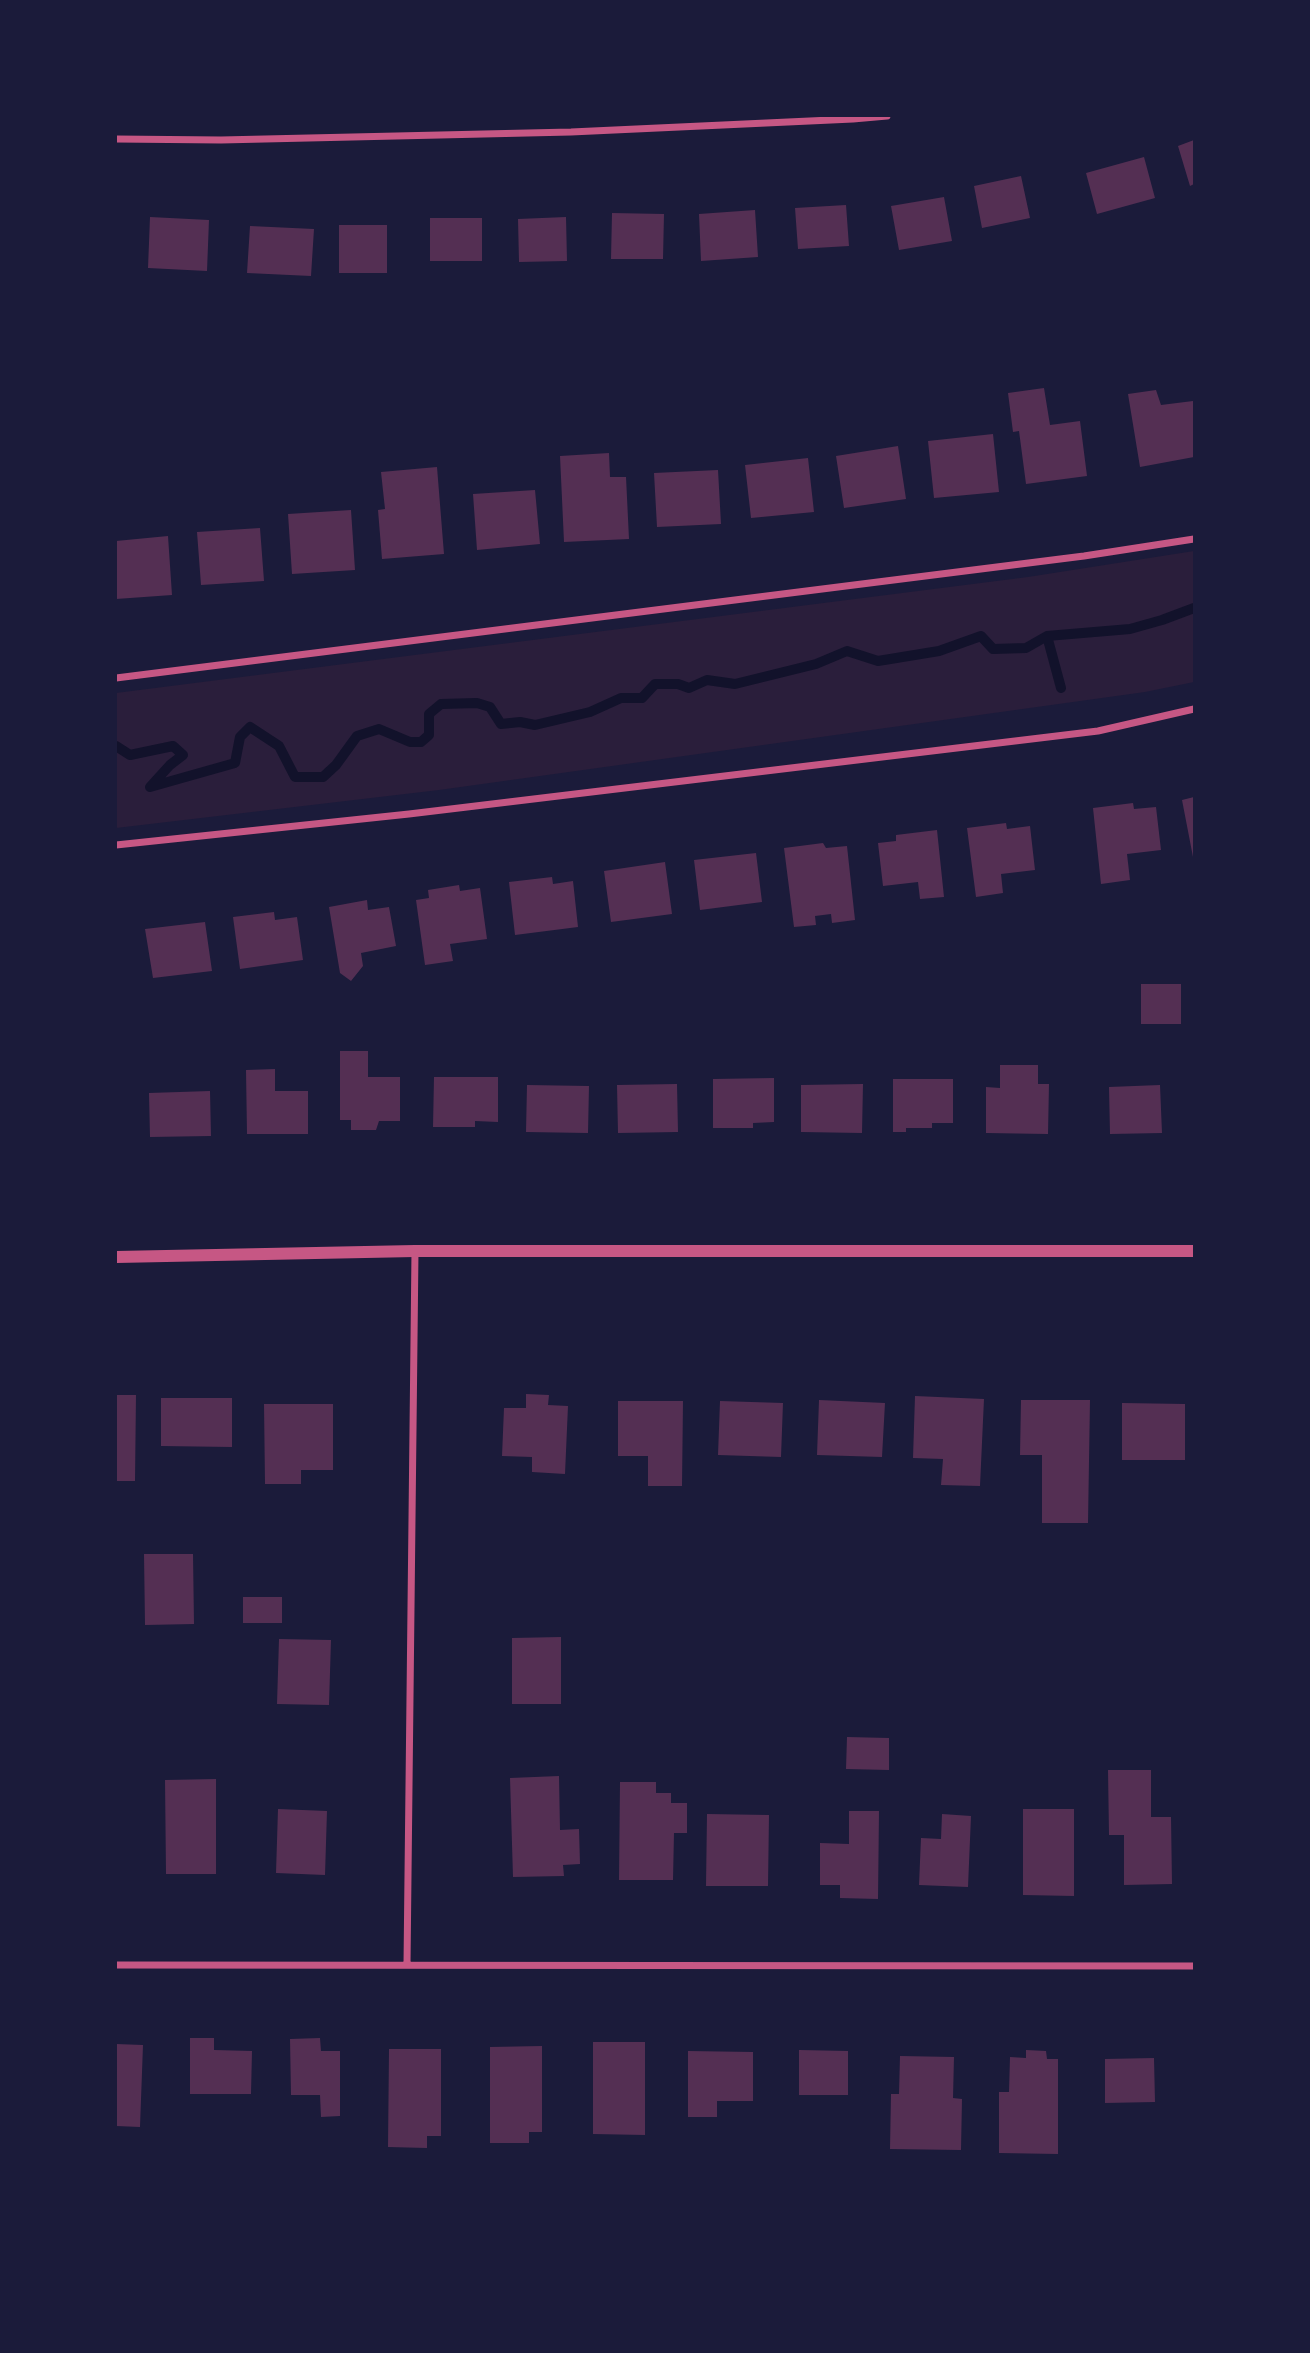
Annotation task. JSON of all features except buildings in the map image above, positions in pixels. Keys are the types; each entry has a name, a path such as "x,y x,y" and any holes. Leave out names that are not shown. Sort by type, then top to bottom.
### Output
{"street":[{"path":"116,139 221,140 571,132 887,116"},
{"path":"116,678 1071,558 1195,539"},
{"path":"116,845 409,814 1098,731 1195,709"},
{"path":"116,1257 415,1251 1195,1251"},
{"path":"407,1964 415,1251"},
{"path":"116,1965 1195,1965"}],"shaded area":[{"path":"1194,551 1194,682 1145,692 439,790 116,828 116,693 1028,577"}],"waterway":[{"path":"116,746 130,755 173,746 183,755 150,787 235,763 240,737 250,727 279,746 295,777 323,777 336,765 357,736 379,729 410,742 421,742 429,735 429,714 441,704 477,703 490,707 501,724 520,722 535,725 590,712 621,698 642,698 655,684 678,684 689,688 707,680 735,684 816,664 847,651 878,661 939,651 981,636 993,649 1026,648 1047,636 1130,629 1194,608"},
{"path":"1047,636 1061,688"}]}
